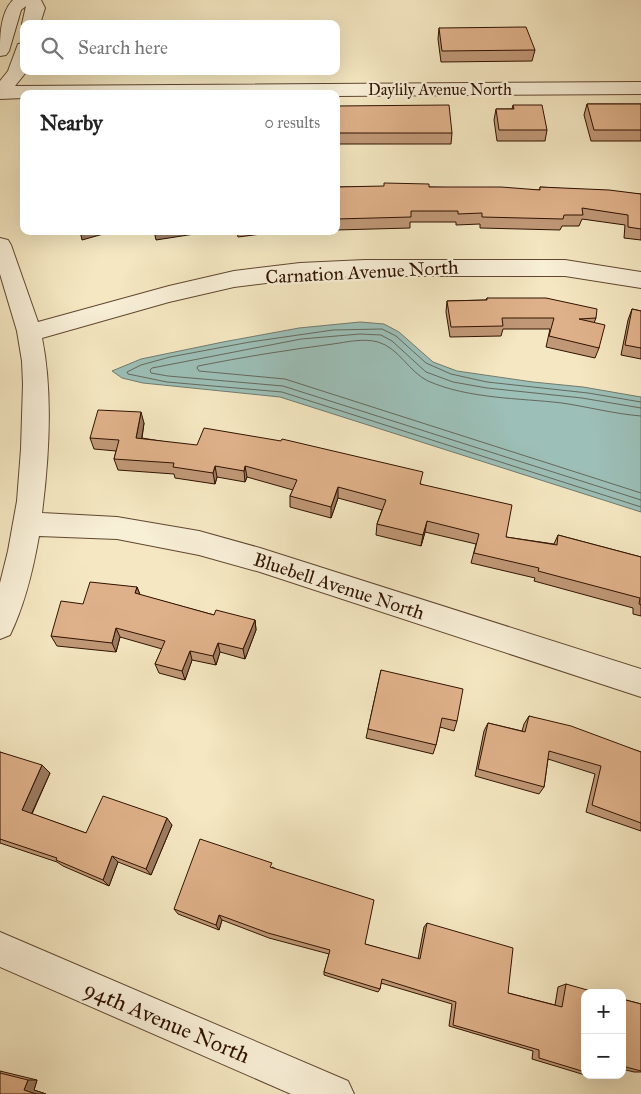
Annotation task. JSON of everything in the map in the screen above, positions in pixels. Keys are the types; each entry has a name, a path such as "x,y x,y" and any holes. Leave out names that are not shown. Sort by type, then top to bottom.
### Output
{"street":[{"path":"0,51 13,8 24,0"},
{"path":"32,0 36,8 32,20"},
{"path":"0,92 17,72 20,62"},
{"name":"Daylily Avenue North","path":"320,90 641,88"},
{"name":"Daylily Avenue North","path":"0,92 20,92"},
{"path":"0,245 25,313 29,333 34,362 35,425 35,473 29,524 12,595 0,626"},
{"name":"Carnation Avenue North","path":"29,333 169,294 234,280 300,271 375,268 557,268 641,280"},
{"name":"Bluebell Avenue North","path":"29,524 116,528 199,543 260,560 641,683"},
{"name":"94th Avenue North","path":"0,949 335,1094"}],"water":[{"path":"360,322 384,324 399,332 433,362 457,371 583,387 641,397 641,512 280,397 143,383 122,378 112,371 141,359 223,342 299,328"}],"building":[{"path":"526,27 535,50 442,51 439,28"},
{"path":"587,104 641,104 641,130 594,130"},
{"path":"449,105 452,133 340,133 340,106"},
{"path":"513,105 542,105 547,130 499,130 496,109 514,109"},
{"path":"384,183 429,184 429,187 501,187 540,190 540,187 609,190 641,194 641,229 628,227 628,215 582,208 583,215 564,215 563,219 482,217 482,213 458,214 458,211 411,211 411,217 340,219 340,187 384,186"},
{"path":"487,298 546,298 597,309 596,318 579,319 605,325 599,348 549,336 554,318 502,318 503,326 451,327 447,301 487,300"},
{"path":"632,309 641,311 641,348 625,345"},
{"path":"98,410 141,412 136,438 197,445 204,428 281,441 282,439 423,472 420,484 512,505 506,537 557,545 558,535 641,557 641,605 639,604 640,598 538,571 539,568 474,553 479,534 427,521 423,535 377,524 386,500 338,487 331,507 290,496 297,480 245,466 244,471 215,466 213,473 173,467 174,463 114,459 119,440 90,438"},
{"path":"90,582 137,587 135,593 214,615 216,610 255,620 243,649 218,643 213,656 190,651 182,671 155,664 165,641 116,628 112,643 51,636 61,601 83,604"},
{"path":"381,670 463,689 457,721 442,718 436,745 368,729"},
{"path":"529,716 571,726 641,752 641,823 592,805 601,766 549,751 544,787 478,769 488,723 525,732"},
{"path":"0,752 42,765 22,810 86,833 103,796 167,818 146,869 112,856 103,880 56,860 57,858 0,839"},
{"path":"200,839 272,863 270,867 374,900 365,944 420,959 427,923 513,948 508,993 562,1007 566,984 584,989 581,989 581,1071 539,1058 539,1050 453,1025 456,1002 382,979 380,989 324,972 330,950 268,933 219,915 216,925 174,909"},
{"path":"626,1000 641,1004 641,1071 626,1067"},
{"path":"0,1073 28,1080 24,1090 36,1094 0,1094"}]}
